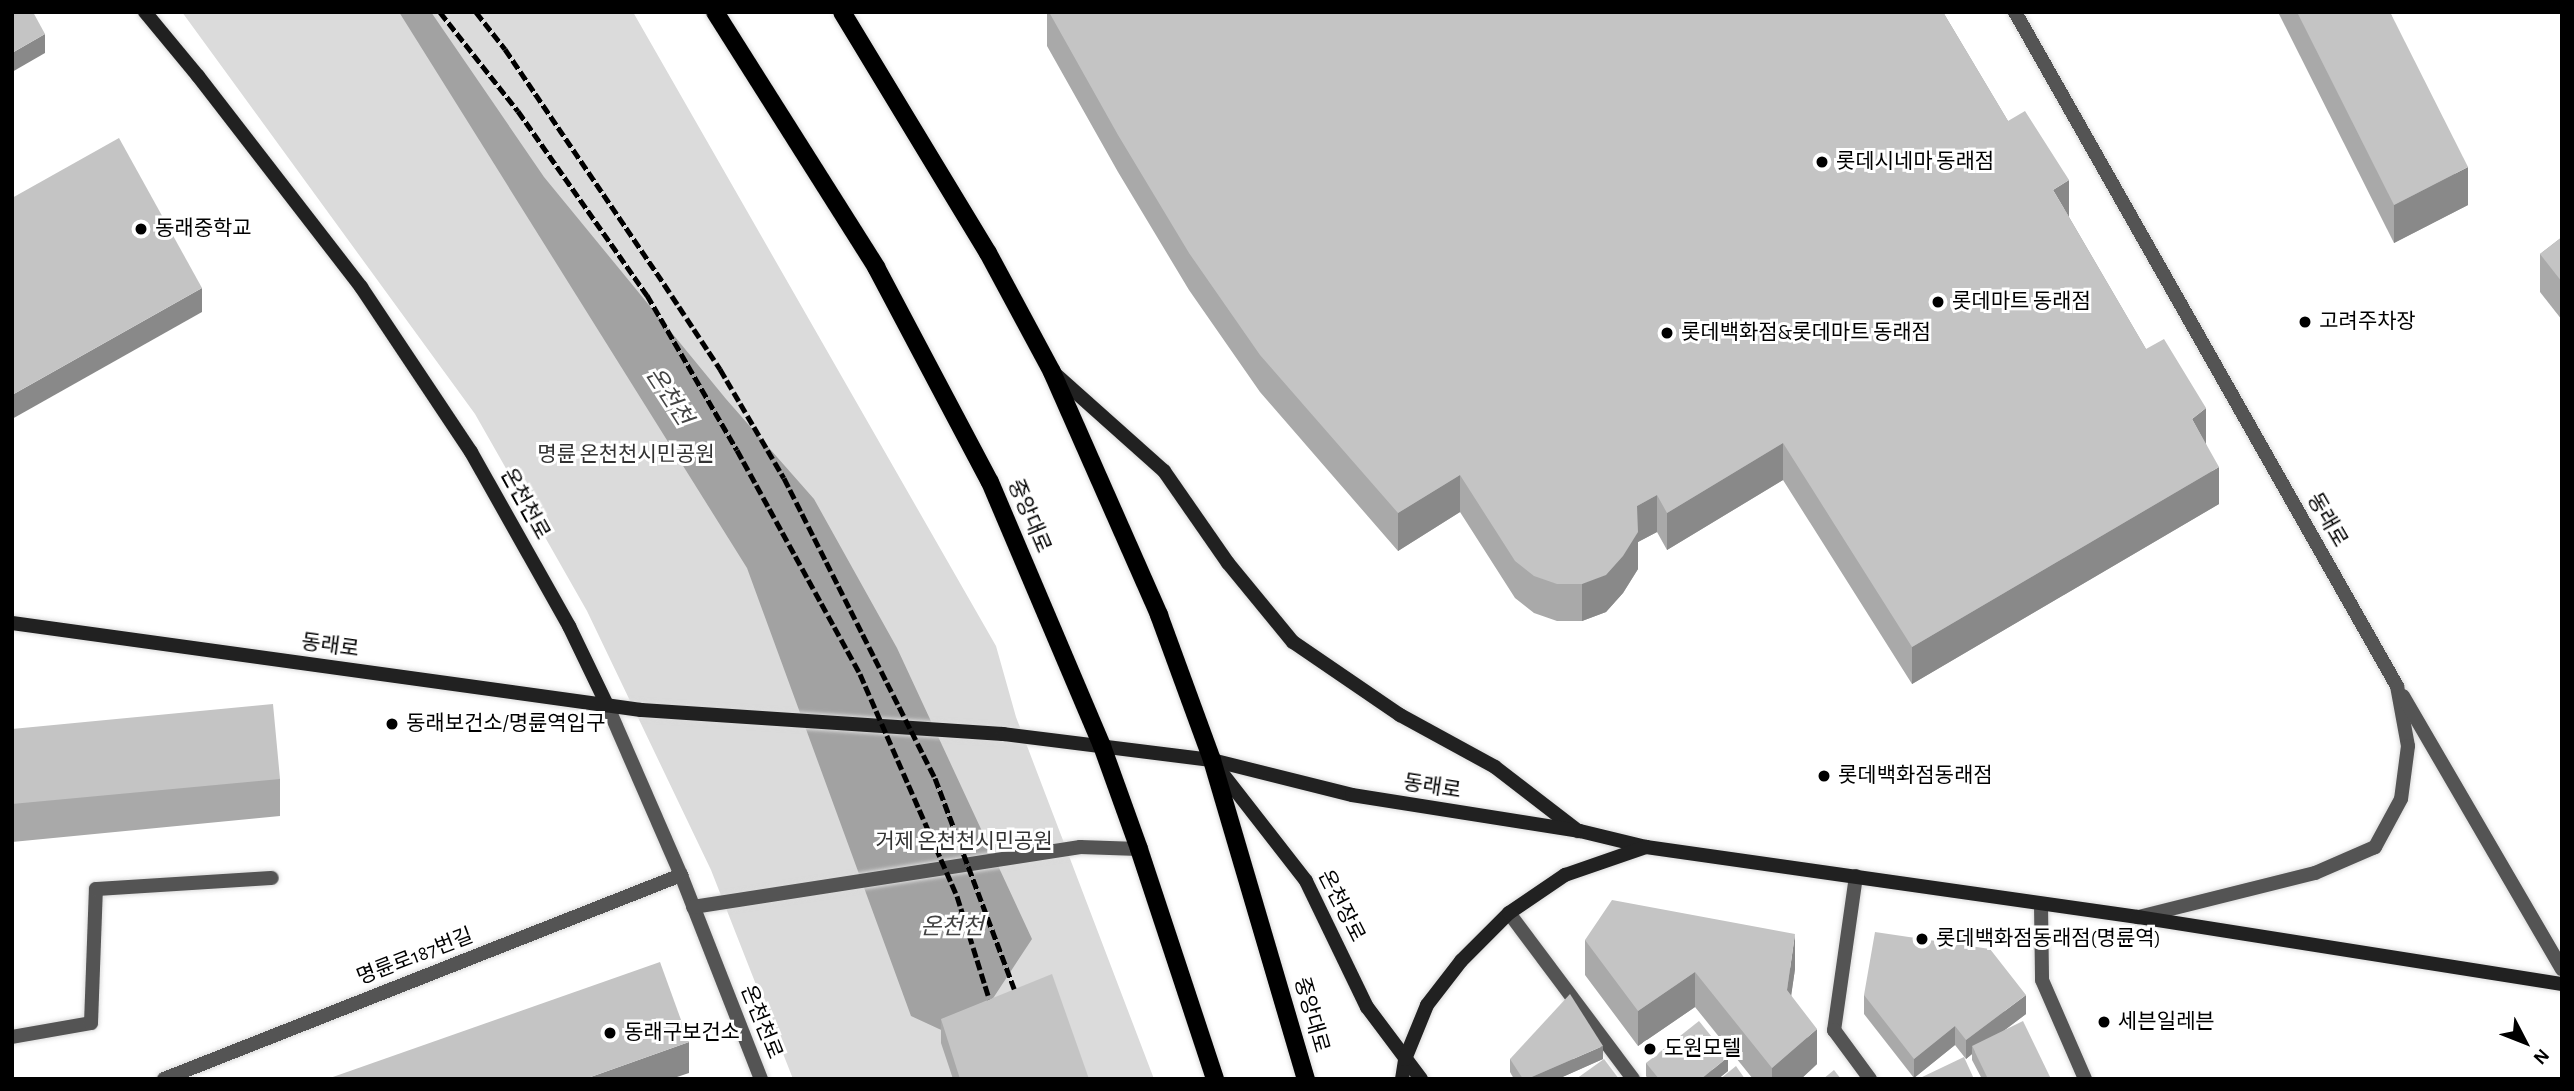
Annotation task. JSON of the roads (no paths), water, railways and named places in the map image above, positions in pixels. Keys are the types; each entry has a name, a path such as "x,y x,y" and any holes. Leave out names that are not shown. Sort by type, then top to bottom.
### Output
{"main road":[{"name":"온천천로","path":"145,12 198,76 361,287 471,452 569,626 607,705"},
{"name":"중앙대로","path":"715,12 876,267 977,458 1102,746 1215,1079"},
{"name":"중앙대로","path":"842,12 988,253 1052,372 1159,615 1212,760 1306,1079"},
{"path":"1052,372 1164,471 1228,564 1293,642 1399,715 1495,767 1580,831"},
{"name":"동래로","path":"12,623 641,709 1003,734 1212,760 1352,795 1580,831 1646,847 2138,917 2562,984"},
{"name":"온천장로","path":"1212,760 1306,881 1367,1007 1421,1079"},
{"path":"1402,1079 1405,1059 1427,1005 1461,961 1509,913 1565,875 1646,847"}],"street":[{"name":"동래로","path":"2015,12 2397,686 2408,746 2401,799 2375,847 2315,873 2138,917"},
{"path":"2397,686 2562,969"},
{"name":"온천천로","path":"607,705 681,875 761,1079"},
{"path":"693,907 1080,847 1139,849"},
{"name":"명륜로187번길","path":"174,1077 681,875"},
{"path":"1856,876 1834,1030 1870,1079"},
{"path":"12,1037 91,1023 96,890 272,878"},
{"path":"2041,905 2042,980 2085,1079"},
{"path":"1509,913 1633,1079"}],"water":[{"name":"온천천","path":"399,12 431,12 544,177 726,399 814,499 897,648 1032,939 965,1041 911,1016 747,568"}],"railway":[{"path":"440,12 518,111 647,295 737,450 860,674 957,896 995,1017"},
{"path":"476,12 505,49 664,284 720,369 784,478 935,778 1021,1007"}],"place":[{"name":"롯데시네마 동래점","path":"1822,162"},
{"name":"동래중학교","path":"141,229"},
{"name":"롯데마트 동래점","path":"1938,302"},
{"name":"고려주차장","path":"2305,322"},
{"name":"롯데백화점&롯데마트 동래점","path":"1667,333"},
{"name":"동래보건소/명륜역입구","path":"392,724"},
{"name":"롯데백화점동래점","path":"1824,776"},
{"name":"롯데백화점동래점(명륜역)","path":"1922,939"},
{"name":"세븐일레븐","path":"2104,1022"},
{"name":"동래구보건소","path":"610,1033"},
{"name":"도원모텔","path":"1650,1049"}],"park label":[{"name":"명륜 온천천시민공원","path":"626,455"},
{"name":"거제 온천천시민공원","path":"964,842"}]}
